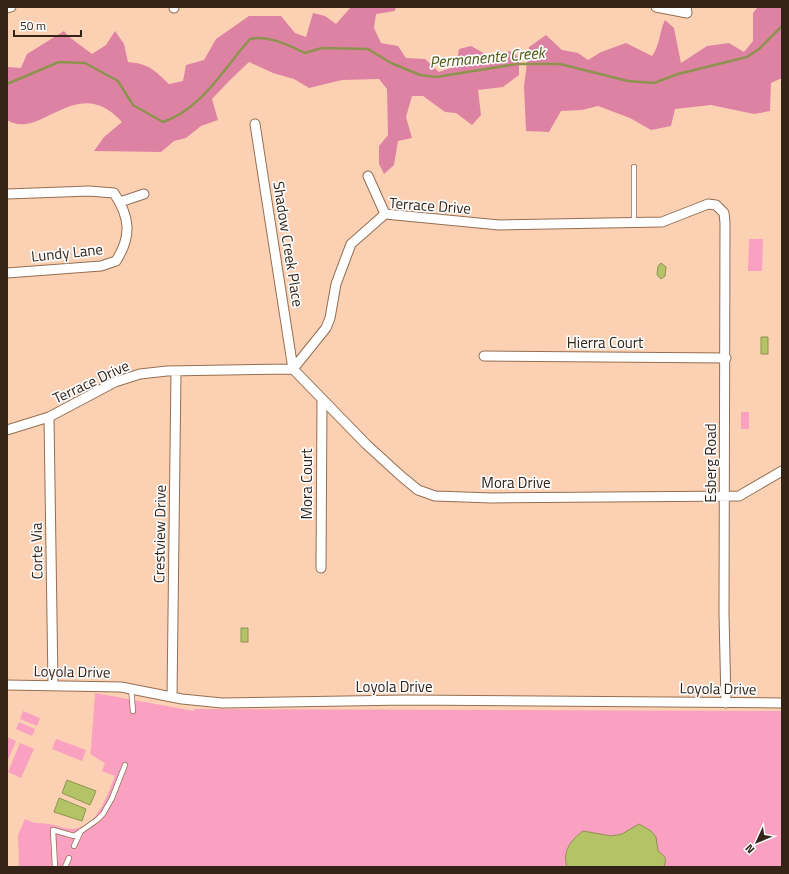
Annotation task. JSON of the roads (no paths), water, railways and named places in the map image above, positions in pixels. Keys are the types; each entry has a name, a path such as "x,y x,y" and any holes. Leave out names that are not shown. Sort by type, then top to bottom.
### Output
{"street":[{"path":"7,8 11,7"},
{"path":"656,7 686,10"},
{"name":"Shadow Creek Place","path":"255,124 293,369"},
{"path":"368,176 385,214"},
{"path":"7,194 102,191 114,193 120,202 144,194"},
{"name":"Lundy Lane","path":"7,274 101,266 116,261 127,240 125,210 120,202"},
{"name":"Terrace Drive","path":"7,430 49,417 91,394 127,377 158,371 293,369 326,328 330,318 336,284 352,244 385,214 499,225 634,223 662,222 712,203 716,204 724,212 725,223"},
{"name":"Esberg Road","path":"725,223 726,703"},
{"name":"Hierra Court","path":"484,356 726,358"},
{"name":"Mora Drive","path":"293,369 322,400 401,476 418,490 435,496 492,498 739,496 782,471"},
{"name":"Crestview Drive","path":"172,697 176,371"},
{"name":"Mora Court","path":"321,568 322,400"},
{"name":"Corte Via","path":"49,417 52,685"},
{"name":"Loyola Drive","path":"7,685 132,688 199,702 222,703 406,700 782,704"}],"lane":[{"path":"634,167 634,223"},
{"path":"132,688 133,711"},
{"path":"55,867 53,830 74,836 97,820 108,807 125,765"},
{"path":"74,846 81,831"},
{"path":"65,867 69,858"}],"waterway":[{"name":"Permanente Creek","path":"7,84 59,62 85,63 118,81 133,105 163,122 177,116 201,98 250,39 264,38 285,44 305,53 322,48 368,49 391,63 420,75 436,77 517,64 560,64 628,81 654,83 678,74 747,57 759,49 782,26"}]}
